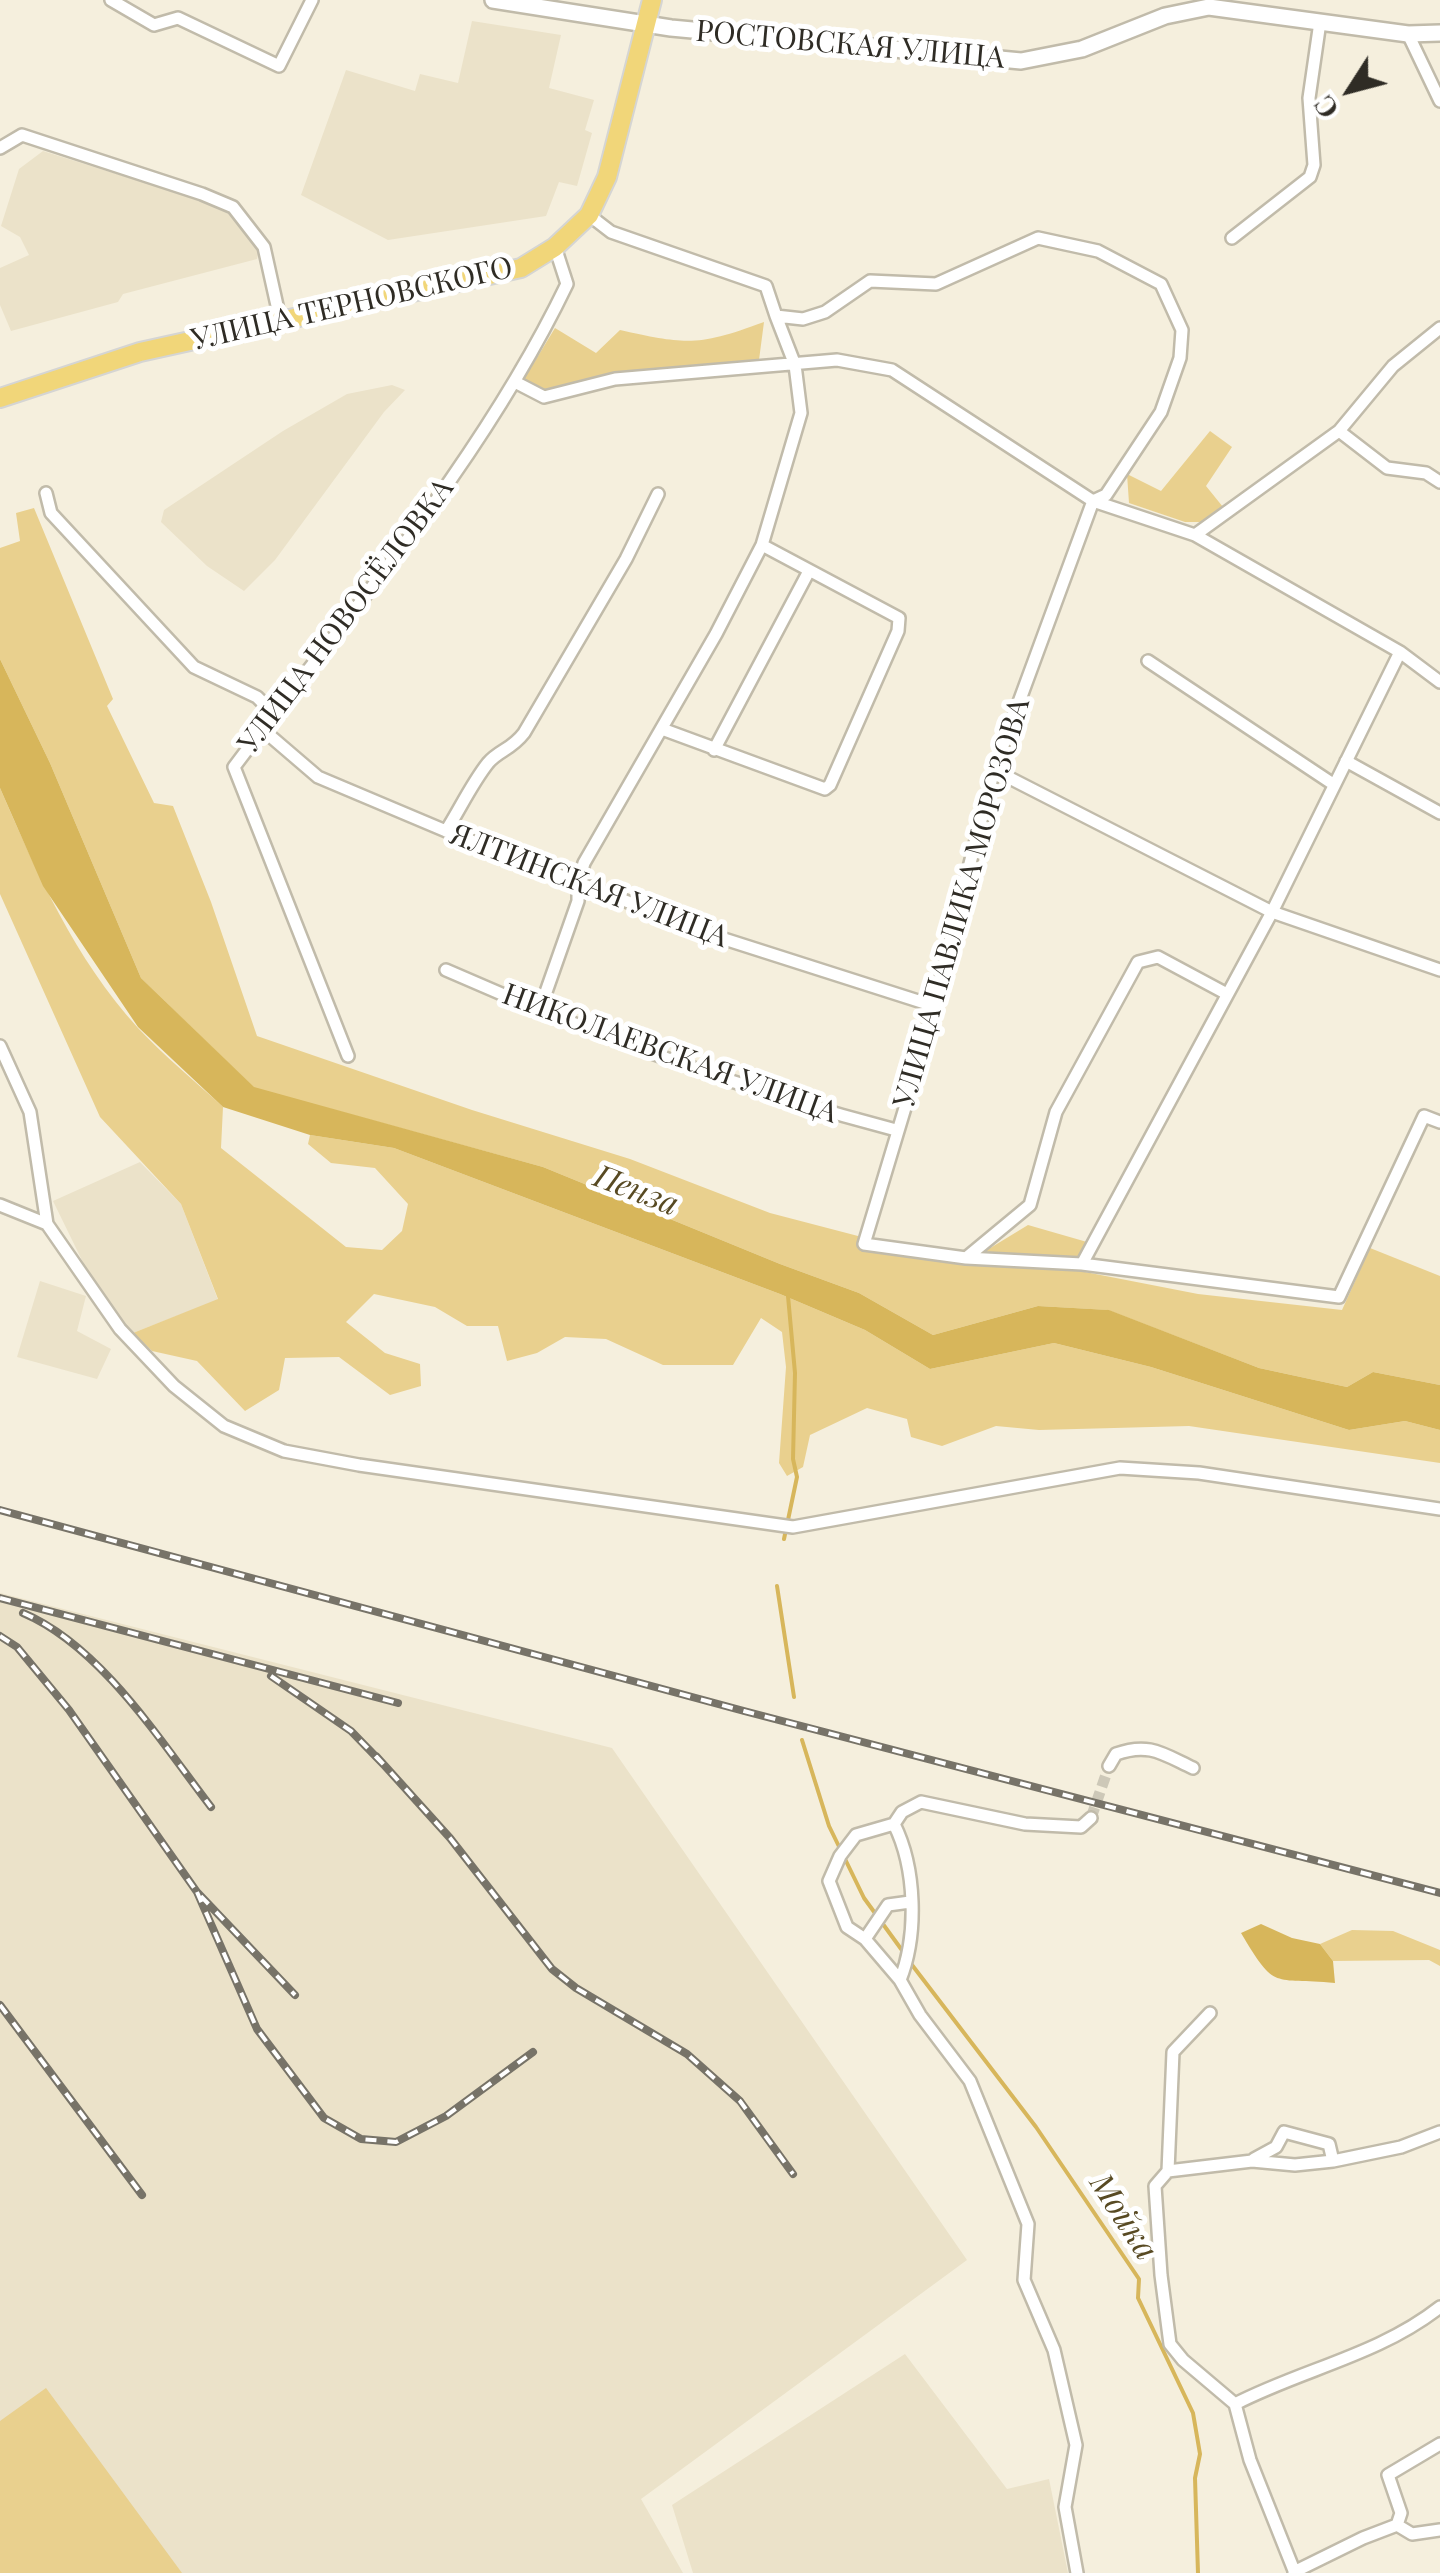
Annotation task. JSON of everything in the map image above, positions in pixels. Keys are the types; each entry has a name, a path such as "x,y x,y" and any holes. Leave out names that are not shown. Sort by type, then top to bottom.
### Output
{"main road":[{"name":"УЛИЦА ТЕРНОВСКОГО","path":"0,398 140,352 521,268 555,247 589,215 607,177 652,0"}],"street":[{"path":"111,0 154,25 178,18 279,66 312,0"},
{"name":"РОСТОВСКАЯ УЛИЦА","path":"492,0 647,23 1020,61 1082,49 1165,16 1209,7 1408,34 1440,33"},
{"path":"1232,238 1310,177 1314,166 1309,98 1320,22"},
{"path":"1408,34 1440,101"},
{"path":"0,148 22,135 233,207 264,246 280,320"},
{"path":"540,1010 578,901 584,863 716,634 762,545 802,413 795,365 766,286 611,232 589,215"},
{"name":"УЛИЦА ПАВЛИКА МОРОЗОВА","path":"776,316 802,319 825,312 870,281 936,284 1038,238 1098,251 1162,284 1182,330 1180,358 1162,412 1106,495 1093,501 994,770 934,1006 864,1244 966,1258"},
{"name":"УЛИЦА НОВОСЁЛОВКА","path":"348,1056 234,767 316,663 515,382 568,284 555,247"},
{"path":"1196,535 1338,431 1393,366 1440,328"},
{"path":"515,382 544,397 615,379 836,360 892,370 1093,501 1196,535 1400,652 1440,682"},
{"path":"1338,431 1387,468 1426,473 1440,482"},
{"path":"46,494 51,513 194,667 257,697 274,714"},
{"path":"446,831 484,768 493,757 512,749 524,732 626,559 658,494"},
{"path":"662,729 825,789 830,785 868,705 898,631 899,618 762,545"},
{"path":"714,750 808,571"},
{"path":"1082,1264 1272,912 1400,652"},
{"path":"1148,661 1333,784"},
{"name":"ЯЛТИНСКАЯ УЛИЦА","path":"262,729 318,777 446,831 718,937 934,1006"},
{"path":"1346,761 1440,814"},
{"path":"994,770 1272,912 1440,970"},
{"path":"966,1258 1030,1205 1056,1112 1138,962 1158,958 1227,994"},
{"name":"НИКОЛАЕВСКАЯ УЛИЦА","path":"446,970 540,1010 807,1107 896,1130"},
{"path":"0,1046 30,1112 47,1224 120,1329 174,1386 224,1426 284,1450 359,1465 794,1527 1120,1468 1199,1473 1440,1509"},
{"path":"966,1258 1082,1264 1338,1297 1424,1116 1440,1122"},
{"path":"0,1205 47,1224"},
{"path":"1109,1766 1116,1754 1134,1748 1153,1749 1192,1768"},
{"path":"1077,2573 1064,2507 1076,2445 1054,2350 1024,2280 1028,2224 970,2081 920,2015 900,1980 865,1939 847,1928 829,1881 840,1856 856,1836 894,1824 902,1812 922,1802 1026,1824 1081,1827 1091,1818"},
{"path":"894,1824 903,1841 912,1942 900,1980"},
{"path":"865,1939 888,1905 910,1902"},
{"path":"1210,2013 1173,2052 1168,2171 1155,2186 1170,2344 1182,2360 1235,2404 1250,2460 1295,2572 1397,2525"},
{"path":"1252,2160 1276,2147 1284,2132 1330,2144 1333,2161"},
{"path":"1168,2171 1252,2160 1295,2166 1333,2161 1401,2147 1440,2132"},
{"path":"1235,2404 1268,2387 1384,2344 1440,2307"},
{"path":"1397,2525 1400,2513 1388,2475 1440,2444"},
{"path":"1397,2525 1412,2534 1440,2530"}],"shaded area":[{"path":"472,21 561,35 549,88 594,100 585,130 592,133 577,186 559,182 546,216 388,240 301,195 346,70 415,91 420,74 458,83"},
{"path":"43,151 230,213 260,247 257,259 123,294 118,302 11,331 0,305 0,268 29,255 20,237 1,226 19,169"},
{"path":"764,322 759,360 722,367 615,374 546,391 524,379 555,328 596,353 620,330 693,341"},
{"path":"392,385 405,390 384,412 275,560 244,591 207,566 161,522 164,510 283,431 347,394"},
{"path":"1210,431 1232,447 1206,486 1223,507 1202,522 1185,522 1129,503 1127,474 1161,491"},
{"path":"34,508 113,699 107,706 154,803 173,806 257,1036 630,1159 770,1213 858,1236 860,1249 964,1264 1028,1225 1087,1242 1080,1271 1198,1294 1342,1310 1370,1248 1440,1276 1440,1385 1373,1372 1347,1387 1259,1368 1108,1310 1038,1306 933,1335 859,1293 543,1167 254,1088 141,978 50,763 0,659 0,548 20,541 16,513"},
{"path":"0,659 50,763 141,978 254,1087 543,1167 859,1293 933,1335 1038,1306 1109,1310 1259,1368 1347,1387 1373,1372 1440,1385 1440,1430 1405,1421 1349,1430 1151,1367 1054,1343 930,1369 865,1330 780,1294 394,1148 310,1135 223,1107 138,1027 43,886 0,788"},
{"path":"0,788 43,883 95,973 138,1028 223,1107 221,1148 346,1247 382,1250 402,1231 408,1204 375,1168 331,1163 308,1144 310,1135 394,1148 780,1294 865,1330 930,1369 1054,1343 1151,1367 1349,1430 1405,1421 1440,1430 1440,1463 1189,1426 1039,1430 996,1426 942,1446 911,1437 907,1419 867,1408 810,1435 803,1467 787,1476 779,1463 786,1367 782,1332 761,1318 733,1365 663,1365 606,1339 565,1337 537,1353 507,1361 498,1326 467,1326 435,1307 374,1294 346,1322 385,1353 420,1364 421,1386 390,1395 339,1357 285,1358 279,1390 245,1411 197,1361 152,1351 133,1333 218,1299 181,1204 100,1117 0,894"},
{"path":"140,1162 181,1204 218,1300 133,1333 97,1291 53,1201"},
{"path":"40,1281 86,1296 77,1331 111,1349 97,1379 17,1357"},
{"path":"0,1593 612,1748 967,2260 641,2499 683,2573 0,2573"},
{"path":"1261,1924 1292,1938 1320,1944 1333,1961 1335,1983 1287,1980 1270,1973 1241,1933"},
{"path":"1352,1930 1393,1931 1440,1950 1440,1966 1429,1960 1333,1961 1320,1944"},
{"path":"905,2354 1007,2489 1049,2479 1068,2573 693,2573 672,2505"},
{"path":"46,2388 182,2573 0,2573 0,2421"}],"waterway":[{"path":"784,1539 797,1477 793,1459 795,1373 788,1296"},
{"path":"777,1586 794,1697"},
{"path":"802,1740 829,1826 864,1898 904,1953"},
{"name":"Мойка","path":"909,1961 1036,2127 1139,2279 1138,2298 1193,2413 1200,2454 1195,2478 1198,2573"}],"tunnel":[{"path":"1091,1818 1109,1766"}],"railway":[{"path":"0,1510 744,1711 1440,1893"},
{"path":"0,1598 398,1703"},
{"path":"23,1613 51,1628 104,1672 211,1807"},
{"path":"0,1636 17,1647 69,1710 197,1892 295,1995"},
{"path":"271,1676 351,1731 384,1765"},
{"path":"376,1756 450,1838 552,1969 576,1988 687,2054 740,2101 793,2174"},
{"path":"197,1892 257,2029 324,2118 361,2139 396,2142 446,2116 533,2052"},
{"path":"0,2005 142,2195"}],"water label":[{"name":"Пенза","path":"636,1191"}]}
